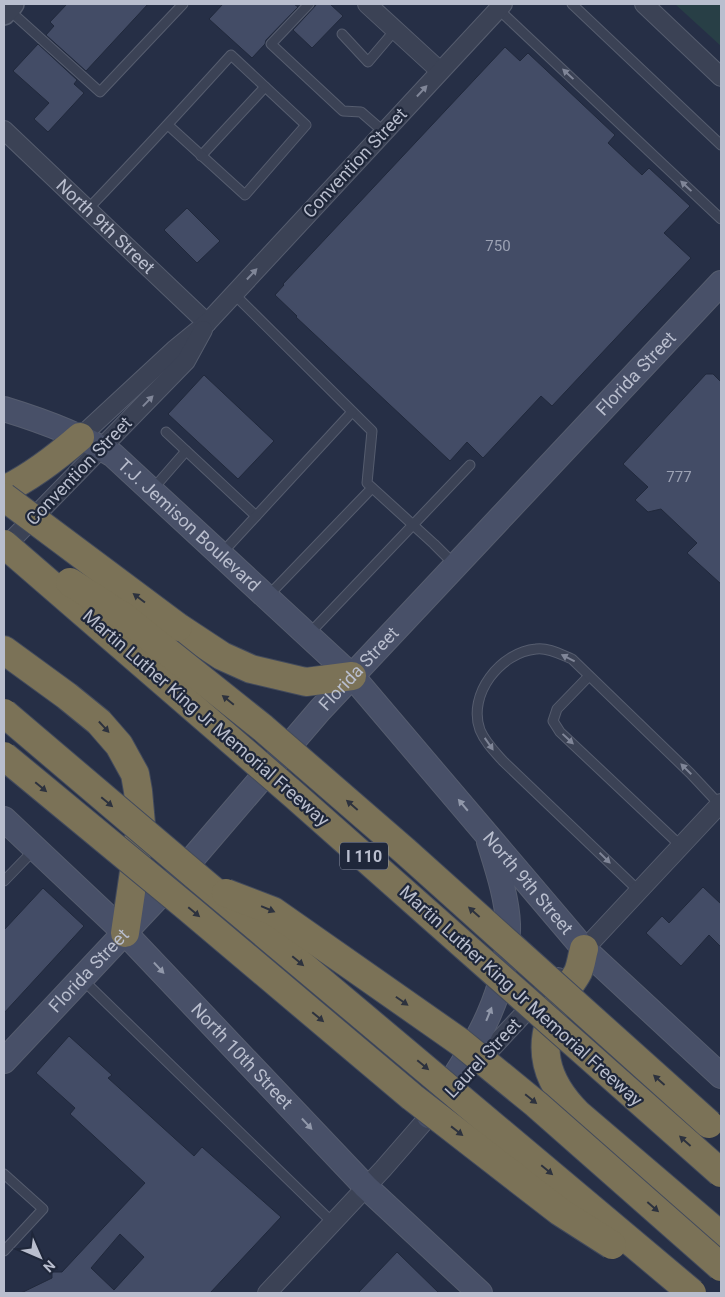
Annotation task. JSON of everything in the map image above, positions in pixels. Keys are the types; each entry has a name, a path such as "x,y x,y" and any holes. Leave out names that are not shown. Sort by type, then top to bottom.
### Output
{"highway":[{"path":"4,490 48,462 91,443"},
{"path":"4,497 178,627 222,656 251,669 306,682 352,676"},
{"path":"4,542 124,617 263,728 405,850 715,1129"},
{"name":"Martin Luther King Jr Memorial Freeway","path":"4,542 294,794 721,1173"},
{"path":"4,650 99,722 109,732 127,758 135,774 141,824 125,933"},
{"path":"4,713 206,886 432,1073 692,1293"},
{"path":"4,756 196,914 412,1097 559,1210 688,1293"},
{"path":"206,886 273,911 460,1042 536,1104 721,1267"},
{"path":"584,949 578,971 554,1011 547,1032 546,1047 550,1073 558,1091 578,1114 721,1236"}],"main road":[{"name":"Florida Street","path":"4,1061 175,879 320,710 721,283"},
{"name":"T.J. Jemison Boulevard","path":"4,409 27,416 91,443 117,458 352,676"},
{"name":"North 9th Street","path":"352,676 584,949 719,1070"},
{"name":"North 10th Street","path":"4,819 125,933 366,1187 480,1293"},
{"path":"429,1116 478,1039 496,998 504,966 508,923 497,869 486,833"}],"street":[{"path":"367,4 440,72"},
{"path":"644,4 721,77"},
{"name":"Convention Street","path":"4,548 91,443 174,350 207,323 500,6"},
{"name":"North 9th Street","path":"4,130 207,323"},
{"name":"Convention Street","path":"91,443 186,361 207,323"},
{"name":"Laurel Street","path":"267,1293 584,949 721,804"}],"lane":[{"path":"8,9 100,92 183,4"},
{"path":"309,4 271,44 343,111 361,112 384,132"},
{"path":"572,4 721,146"},
{"path":"500,6 721,219"},
{"path":"342,34 368,62 396,29"},
{"path":"88,209 231,55 306,125 245,195 168,125"},
{"path":"202,156 265,87"},
{"path":"234,294 372,431 367,484 413,524 455,565"},
{"path":"221,554 352,412"},
{"path":"166,432 256,516"},
{"path":"152,490 186,451"},
{"path":"309,635 470,465"},
{"path":"267,596 372,488"},
{"path":"639,891 488,744 480,730 478,700 490,676 516,654 537,648 572,659 721,804"},
{"path":"590,676 557,709 553,721 560,732 681,846"},
{"path":"4,881 35,849"},
{"path":"82,978 333,1223"},
{"path":"4,1174 43,1209 4,1250"}],"shaded area":[{"path":"675,4 721,4 721,46"}],"building":[{"path":"67,4 148,4 86,71 46,35 54,26 50,22"},
{"path":"223,4 294,4 298,7 266,40 265,44 252,58 209,19"},
{"path":"317,4 330,4 343,16 312,48 293,30"},
{"path":"38,44 77,80 74,84 84,93 48,132 34,119 49,103 13,71"},
{"path":"505,47 520,61 528,53 615,135 608,143 642,175 649,168 690,206 664,233 691,258 552,406 541,396 483,458 467,442 450,461 296,317 275,295 283,284"},
{"path":"187,208 220,241 197,263 164,230"},
{"path":"706,374 713,374 721,382 721,584 687,553 697,543 661,509 648,512 635,500 648,487 623,464"},
{"path":"204,375 274,441 238,479 168,414"},
{"path":"703,887 721,904 721,947 709,935 681,966 646,933 662,916 669,923"},
{"path":"43,888 84,926 4,1013 4,930"},
{"path":"69,1036 112,1075 108,1078 194,1156 202,1147 281,1217 210,1293 21,1293 52,1278 52,1272 62,1272 145,1183 70,1114 75,1108 36,1073","holes":["120,1234 144,1257 114,1290 91,1268"]},
{"path":"397,1252 439,1293 358,1293"}]}
